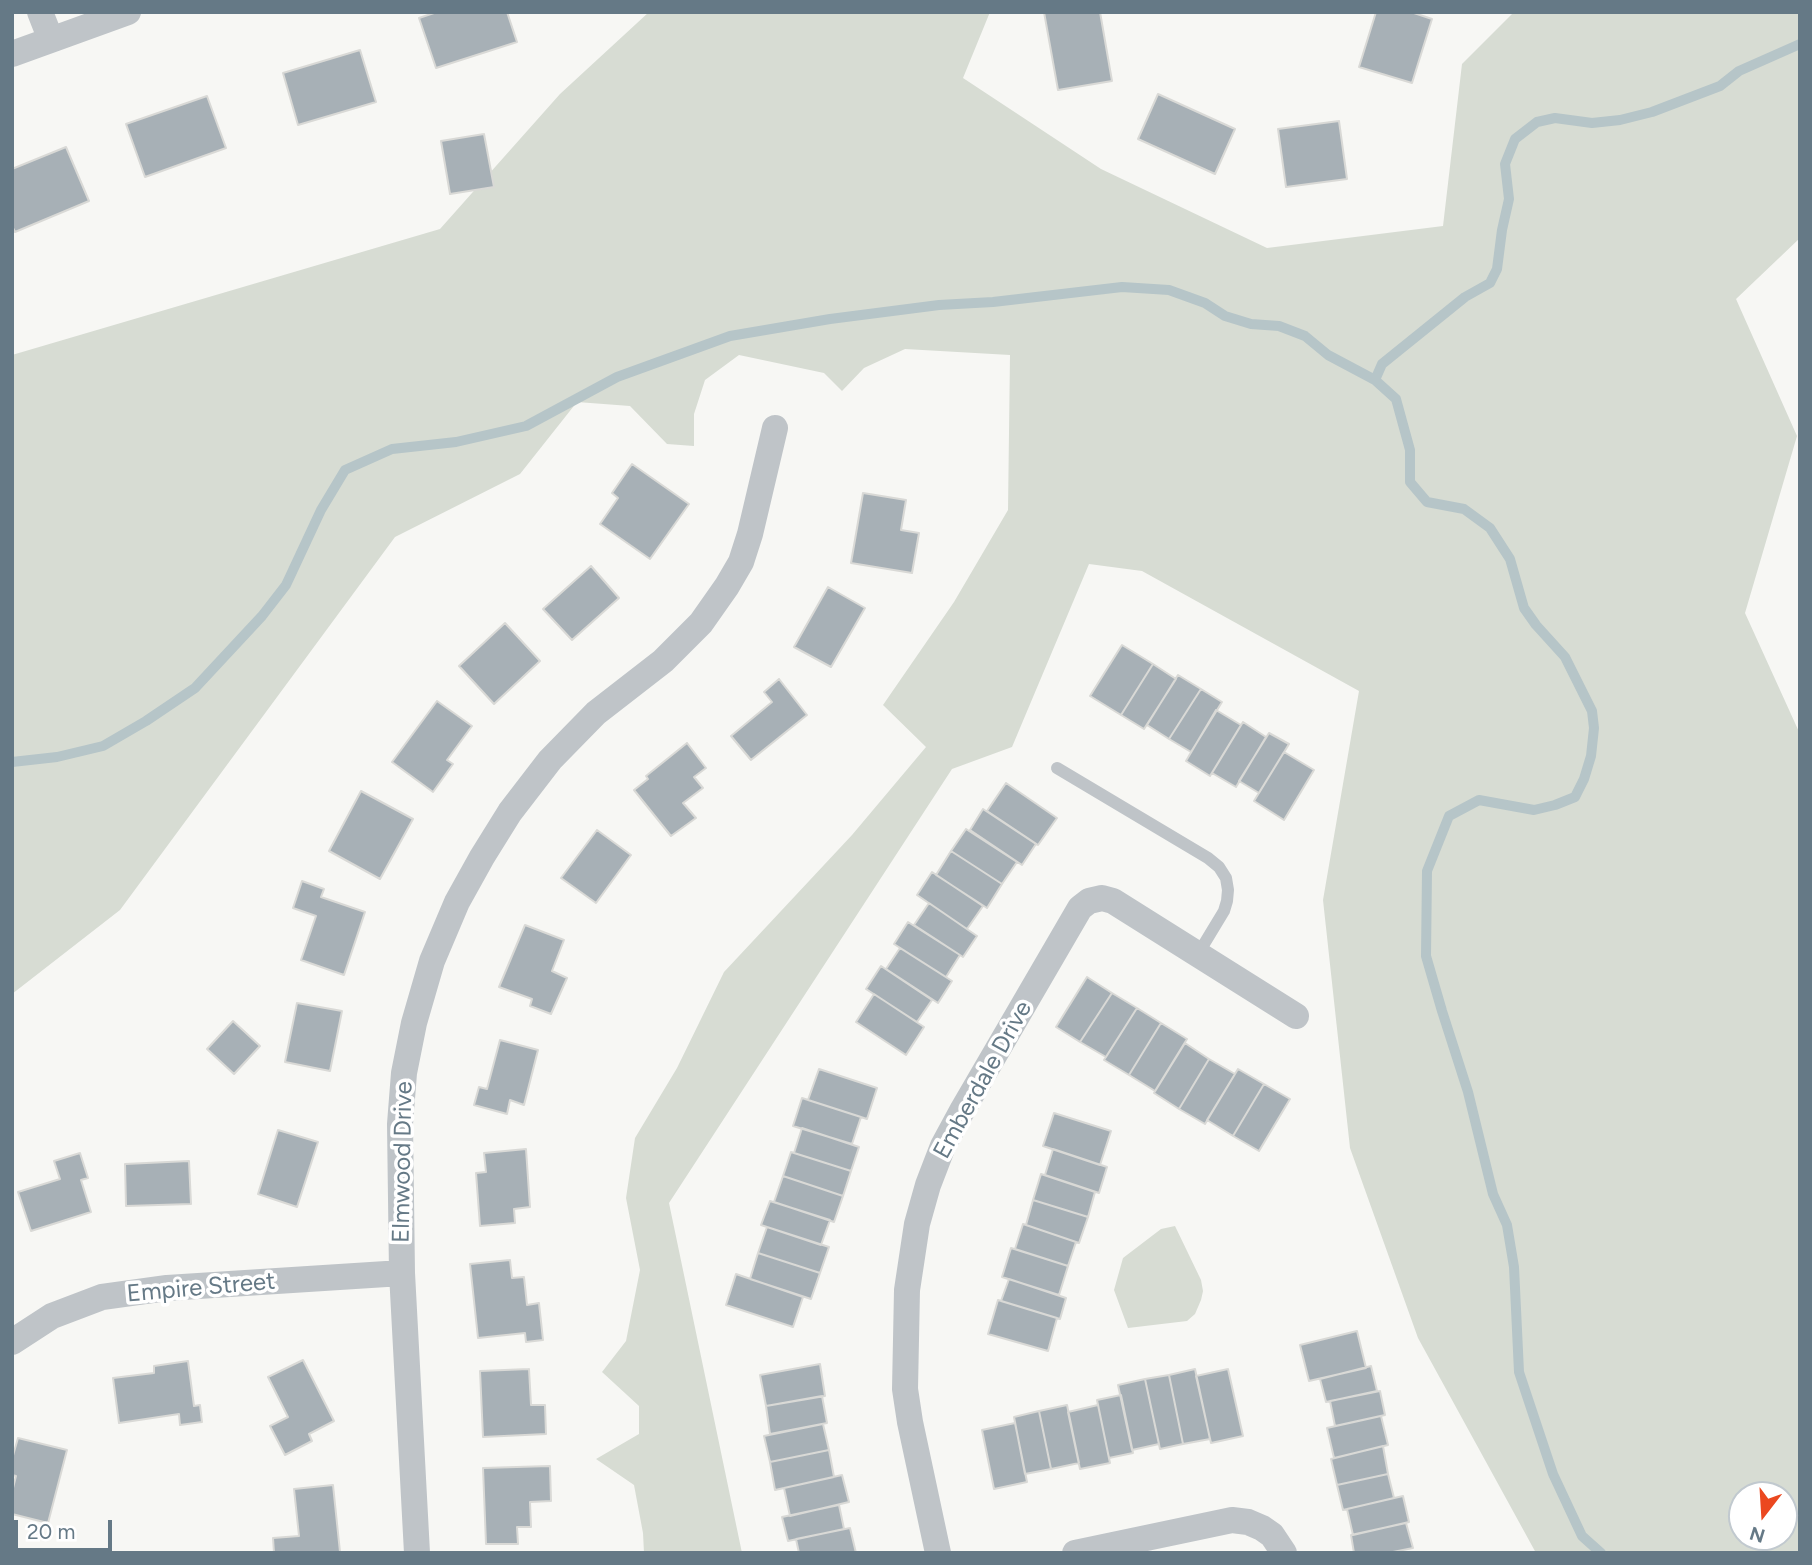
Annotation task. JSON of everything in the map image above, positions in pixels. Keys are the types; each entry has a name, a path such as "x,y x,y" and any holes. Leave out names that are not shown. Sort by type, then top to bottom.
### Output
{"street":[{"path":"40,12 51,40"},
{"path":"12,54 128,12"},
{"name":"Elmwood Drive","path":"417,1553 402,1273 400,1124 404,1073 414,1023 432,961 457,902 482,857 510,812 550,760 596,713 663,661 701,623 721,595 741,562 775,428"},
{"name":"Emberdale Drive","path":"938,1553 905,1389 907,1290 917,1224 943,1146 1080,908 1089,901 1101,898 1113,901 1296,1016"},
{"name":"Empire Street","path":"12,1342 52,1317 102,1297 167,1288 402,1273"},
{"path":"1075,1553 1232,1520 1248,1522 1262,1528 1272,1535 1284,1553"}],"lane":[{"path":"1057,768 1219,867 1226,878 1227,901 1224,911 1198,954"}],"shaded area":[{"path":"649,12 990,12 963,78 1101,169 1267,248 1443,226 1462,64 1514,12 1800,12 1800,238 1736,299 1797,436 1745,613 1800,734 1800,1553 1536,1553 1418,1338 1350,1148 1323,900 1359,691 1142,571 1089,564 1012,747 952,769 669,1203 742,1553 644,1553 634,1485 596,1459 639,1434 639,1406 602,1372 626,1341 640,1270 626,1198 635,1138 677,1068 724,972 852,835 926,747 883,705 954,602 1008,510 1010,355 905,349 864,368 842,391 824,373 739,355 705,380 694,414 694,446 667,444 630,406 577,402 520,474 395,537 120,910 12,994 12,355 440,229 560,94"},
{"path":"1175,1226 1201,1280 1203,1291 1195,1314 1187,1321 1128,1328 1114,1290 1123,1258 1161,1229"}],"building":[{"path":"437,12 507,12 517,42 436,68 419,18"},
{"path":"1044,12 1100,12 1112,81 1058,90"},
{"path":"1376,12 1411,12 1432,19 1412,83 1359,67"},
{"path":"360,50 376,102 298,125 283,73"},
{"path":"1158,94 1235,129 1215,174 1138,139"},
{"path":"207,96 226,148 145,177 126,124"},
{"path":"1339,121 1347,179 1286,187 1278,129"},
{"path":"484,134 494,187 450,194 441,141"},
{"path":"66,147 89,201 15,232 12,226 12,169"},
{"path":"632,464 689,504 650,559 600,524 618,498 612,493"},
{"path":"863,493 906,500 901,530 919,533 912,573 851,563"},
{"path":"591,566 619,598 572,640 543,609"},
{"path":"828,587 865,608 831,667 794,647"},
{"path":"505,623 540,661 494,704 459,666"},
{"path":"1122,645 1153,664 1121,715 1090,696"},
{"path":"1153,664 1176,679 1144,729 1121,715"},
{"path":"1178,675 1201,689 1169,739 1147,725"},
{"path":"779,679 807,715 751,760 731,736 772,702 764,692"},
{"path":"1201,689 1222,702 1191,752 1169,739"},
{"path":"437,701 472,726 447,760 453,764 433,792 392,762"},
{"path":"1216,710 1241,725 1210,776 1186,761"},
{"path":"1243,722 1266,737 1236,787 1212,773"},
{"path":"1269,733 1289,744 1259,793 1239,781"},
{"path":"687,743 706,768 694,777 703,788 683,803 696,818 671,836 634,790 648,779 646,776"},
{"path":"1284,752 1314,770 1284,820 1254,801"},
{"path":"1006,783 1057,818 1038,845 987,811"},
{"path":"361,791 413,819 380,879 329,851"},
{"path":"983,809 1036,844 1022,865 970,830"},
{"path":"966,829 1017,862 1002,884 951,851"},
{"path":"597,830 631,855 596,903 561,878"},
{"path":"951,851 1002,884 987,908 936,875"},
{"path":"932,872 983,906 967,929 917,895"},
{"path":"302,881 324,889 321,897 365,912 344,975 301,960 316,916 293,908"},
{"path":"929,903 977,936 963,957 914,925"},
{"path":"908,922 960,955 946,977 894,944"},
{"path":"525,925 564,940 552,971 567,978 551,1014 530,1006 532,999 499,987"},
{"path":"900,948 952,981 938,1003 886,969"},
{"path":"881,966 932,1000 917,1022 866,989"},
{"path":"1087,977 1112,993 1080,1042 1056,1027"},
{"path":"1112,993 1137,1008 1106,1057 1080,1042"},
{"path":"874,994 924,1027 906,1055 856,1022"},
{"path":"297,1003 342,1011 330,1071 285,1062"},
{"path":"1137,1008 1161,1023 1129,1075 1104,1060"},
{"path":"233,1021 260,1046 234,1074 207,1049"},
{"path":"1161,1023 1187,1039 1155,1091 1129,1075"},
{"path":"500,1040 538,1050 524,1105 510,1100 507,1114 474,1105 479,1087 487,1089"},
{"path":"1185,1043 1209,1059 1179,1109 1154,1093"},
{"path":"1209,1059 1235,1074 1205,1124 1179,1109"},
{"path":"819,1069 877,1088 867,1119 808,1100"},
{"path":"1238,1069 1264,1084 1233,1136 1207,1120"},
{"path":"1264,1084 1290,1099 1259,1151 1233,1136"},
{"path":"802,1098 861,1117 852,1144 793,1126"},
{"path":"1054,1113 1111,1131 1100,1165 1043,1146"},
{"path":"802,1128 859,1147 851,1171 794,1153"},
{"path":"278,1130 318,1142 297,1207 258,1194"},
{"path":"526,1149 530,1207 514,1209 515,1223 480,1226 476,1173 486,1172 484,1153"},
{"path":"1053,1149 1107,1167 1099,1193 1045,1175"},
{"path":"791,1152 851,1171 843,1196 783,1176"},
{"path":"80,1153 88,1178 81,1180 91,1212 31,1231 18,1192 60,1179 54,1161"},
{"path":"189,1161 191,1204 126,1206 125,1164"},
{"path":"1041,1174 1095,1192 1088,1217 1033,1200"},
{"path":"783,1176 843,1196 834,1222 774,1202"},
{"path":"1033,1200 1088,1217 1079,1243 1026,1225"},
{"path":"770,1201 830,1220 821,1245 761,1225"},
{"path":"1023,1224 1076,1242 1068,1266 1015,1249"},
{"path":"767,1227 829,1247 820,1273 758,1253"},
{"path":"1011,1248 1068,1266 1059,1295 1002,1277"},
{"path":"758,1253 820,1273 811,1299 750,1279"},
{"path":"510,1260 512,1278 524,1277 527,1305 539,1303 543,1340 526,1342 525,1333 478,1338 470,1264"},
{"path":"736,1274 803,1297 793,1327 726,1305"},
{"path":"1009,1279 1066,1298 1060,1319 1001,1301"},
{"path":"998,1300 1057,1318 1048,1351 988,1334"},
{"path":"1357,1331 1366,1368 1309,1381 1300,1345"},
{"path":"303,1360 334,1421 309,1434 312,1441 285,1455 270,1426 288,1417 268,1377"},
{"path":"188,1361 194,1406 200,1405 202,1422 180,1425 179,1414 119,1423 113,1378 154,1373 154,1366"},
{"path":"820,1364 825,1396 766,1406 760,1375"},
{"path":"1371,1366 1377,1391 1326,1402 1320,1379"},
{"path":"529,1369 531,1405 545,1405 546,1434 483,1437 480,1371"},
{"path":"1195,1369 1210,1439 1183,1444 1169,1375"},
{"path":"1228,1369 1243,1436 1211,1443 1196,1376"},
{"path":"1169,1375 1183,1444 1160,1449 1145,1379"},
{"path":"1145,1379 1159,1444 1132,1450 1118,1385"},
{"path":"1380,1391 1385,1415 1335,1426 1330,1401"},
{"path":"1121,1395 1133,1453 1109,1458 1097,1400"},
{"path":"822,1396 827,1423 770,1434 766,1406"},
{"path":"1067,1405 1079,1463 1051,1469 1039,1411"},
{"path":"1098,1405 1110,1463 1080,1469 1068,1412"},
{"path":"1039,1411 1051,1469 1025,1474 1014,1417"},
{"path":"1381,1416 1388,1445 1334,1458 1327,1428"},
{"path":"1015,1423 1027,1482 994,1489 982,1430"},
{"path":"823,1424 829,1450 770,1462 764,1436"},
{"path":"18,1438 67,1450 48,1523 12,1514 12,1492 16,1476 12,1475 12,1459"},
{"path":"1383,1446 1388,1474 1337,1485 1331,1459"},
{"path":"829,1450 834,1477 775,1490 770,1462"},
{"path":"550,1466 551,1501 530,1502 531,1527 517,1527 518,1544 486,1544 483,1468"},
{"path":"1388,1474 1394,1498 1343,1510 1337,1485"},
{"path":"842,1475 849,1502 790,1516 784,1488"},
{"path":"333,1485 340,1552 274,1553 273,1538 299,1536 294,1489"},
{"path":"1403,1496 1409,1522 1353,1535 1347,1509"},
{"path":"839,1505 844,1529 788,1541 782,1517"},
{"path":"1406,1523 1413,1548 1388,1553 1354,1553 1351,1535"},
{"path":"850,1528 856,1553 799,1553 796,1539"}],"waterway":[{"path":"12,762 57,757 103,746 195,688 262,616 286,585 321,510 345,470 392,449 456,442 526,426 617,377 730,336 830,319 939,305 993,302 1122,287 1169,290 1205,303 1225,316 1251,324 1279,326 1305,336 1328,355 1375,380 1382,364 1465,297 1490,283 1497,269 1509,199 1505,164 1515,139 1537,122 1555,118 1592,123 1652,112 1720,86 1739,71 1800,44"},
{"path":"1375,380 1396,399 1410,450 1410,482 1427,502 1464,509 1490,528 1510,559 1524,608 1565,657 1592,711 1594,728 1591,756 1575,797 1534,810 1479,800 1449,816 1427,871 1426,956 1468,1092 1493,1194 1507,1225 1514,1267 1519,1372 1553,1474 1582,1536 1601,1553"}]}
